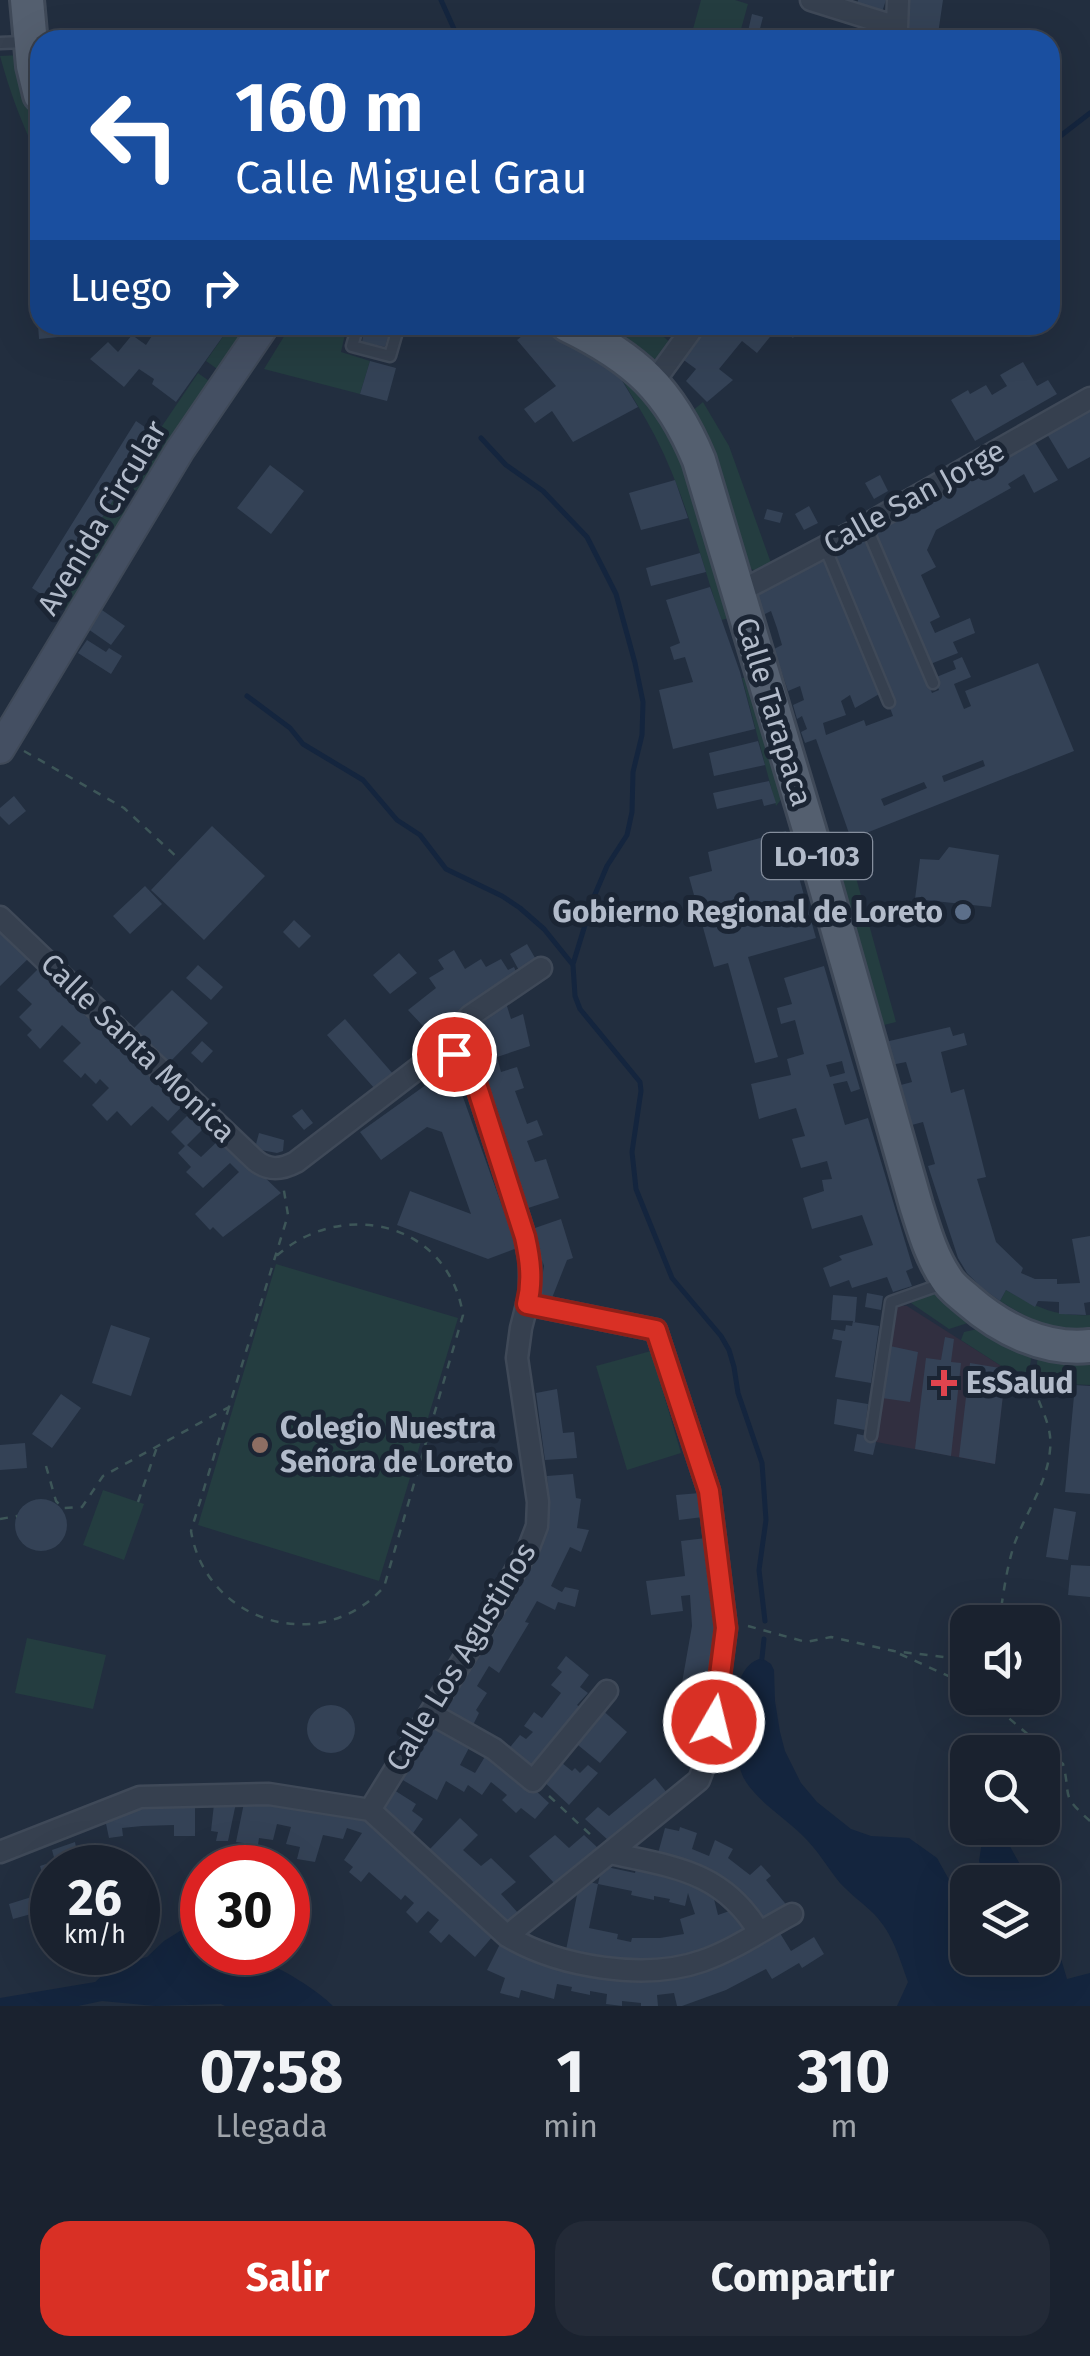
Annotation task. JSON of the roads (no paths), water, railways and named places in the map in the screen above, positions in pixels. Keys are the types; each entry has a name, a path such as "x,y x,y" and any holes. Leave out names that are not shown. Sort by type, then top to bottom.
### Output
{"main road":[{"path":"15,42 28,0"},
{"name":"Calle Tarapaca","path":"586,335 623,356 653,383 676,410 699,460 931,1252 948,1282 999,1325 1037,1341 1090,1346"}],"street":[{"path":"810,0 885,30"},
{"path":"895,30 898,0"},
{"name":"Avenida Circular","path":"3,745 180,450 258,335"},
{"path":"653,383 688,335"},
{"name":"Calle San Jorge","path":"738,593 1090,398"},
{"name":"Calle Santa Monica","path":"0,917 262,1165 280,1169 296,1162 434,1056"},
{"path":"434,1056 470,1016 541,968"},
{"name":"Calle Los Agustinos","path":"370,1810 501,1596 529,1547 536,1526 538,1502 517,1358 530,1292 525,1237 470,1065 454,1054 434,1056"},
{"path":"507,1936 693,1787 705,1768 726,1628 709,1491 656,1330 527,1304"},
{"path":"430,1713 494,1749 533,1781 607,1691"},
{"path":"0,1852 140,1797 268,1794 370,1810 507,1936 570,1960 642,1971 673,1968 728,1950 792,1914"},
{"path":"610,1853 676,1868 710,1881 738,1903 760,1932"}],"lane":[{"path":"355,335 352,346 390,356 395,335"},
{"path":"866,525 933,684"},
{"path":"825,547 889,702"},
{"path":"871,1436 891,1302 948,1282"}],"water":[{"path":"762,1658 774,1670 775,1701 785,1751 801,1783 817,1802 851,1829 871,1836 909,1838 937,1858 950,1881 950,1975 1060,1975 1060,1955 1067,1979 1090,1973 1090,2006 897,2006 908,1982 886,1930 840,1883 807,1840 752,1790 740,1770 733,1714 741,1678 749,1665"},
{"path":"981,1845 1009,1845 1020,1865 981,1865"},
{"path":"180,1931 180,1975 290,1975 333,2006 155,2006 102,2001 78,2006 0,2006 0,1998 95,1982 103,1975 160,1975 160,1945"}],"waterway":[{"path":"441,0 454,30"},
{"path":"1060,136 1090,113"},
{"path":"481,438 506,465 543,491 587,537 616,594 643,702 627,835 607,866 593,899 573,964"},
{"path":"247,696 290,728 303,744 363,780 397,820 420,835 446,869 502,896 544,929 573,965 580,1009 640,1082 632,1152 636,1189 672,1278 729,1350 738,1393 762,1463 766,1520 759,1570 765,1621"},
{"path":"762,1658 764,1639"}],"place":[{"name":"Gobierno Regional de Loreto","path":"963,912"},
{"name":"EsSalud","path":"944,1383"},
{"name":"Colegio Nuestra Señora de Loreto","path":"260,1445"}]}
